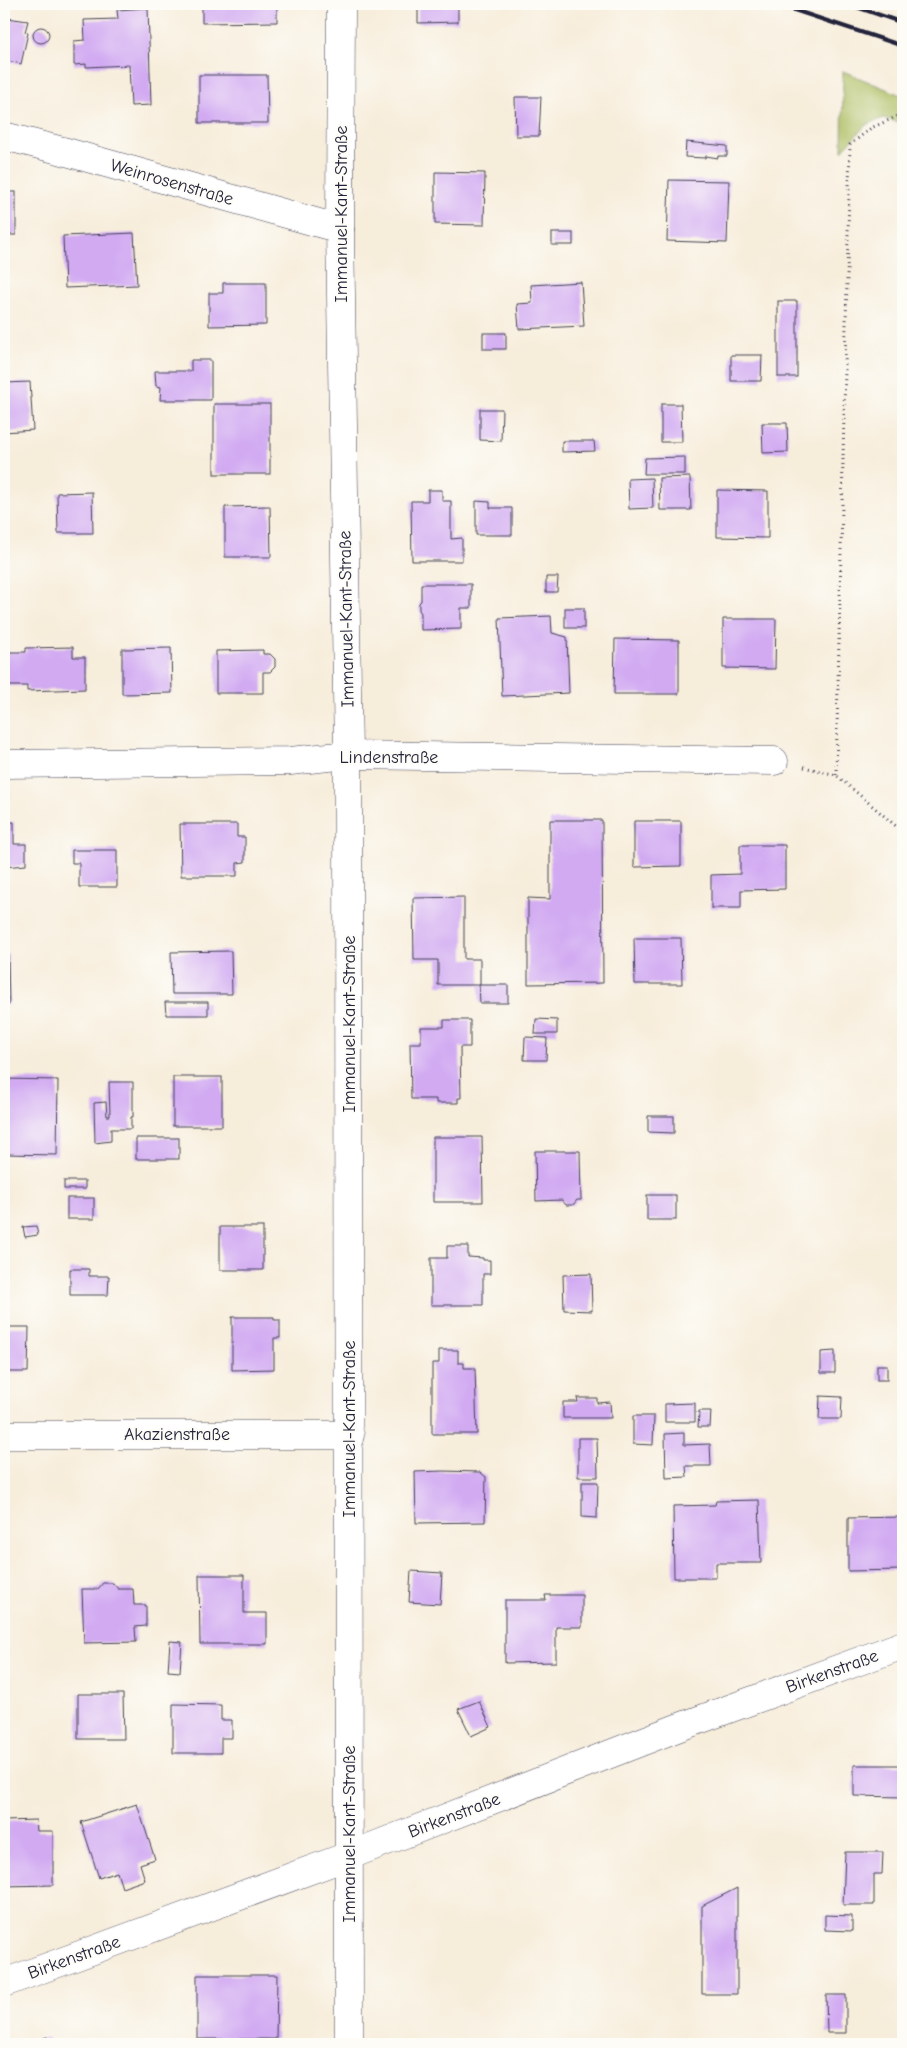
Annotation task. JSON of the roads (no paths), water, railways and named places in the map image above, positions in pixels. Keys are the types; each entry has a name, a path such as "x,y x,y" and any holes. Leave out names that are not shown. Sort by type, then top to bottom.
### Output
{"street":[{"name":"Immanuel-Kant-Straße","path":"341,4 340,229 348,755 349,2044"},
{"name":"Weinrosenstraße","path":"4,136 340,229"},
{"name":"Lindenstraße","path":"4,764 290,761 348,755 774,761"},
{"name":"Akazienstraße","path":"4,1435 350,1435"},
{"name":"Birkenstraße","path":"4,1983 348,1856 677,1728 903,1645"}],"railway":[{"path":"776,4 903,46"},
{"path":"848,4 903,23"}]}
